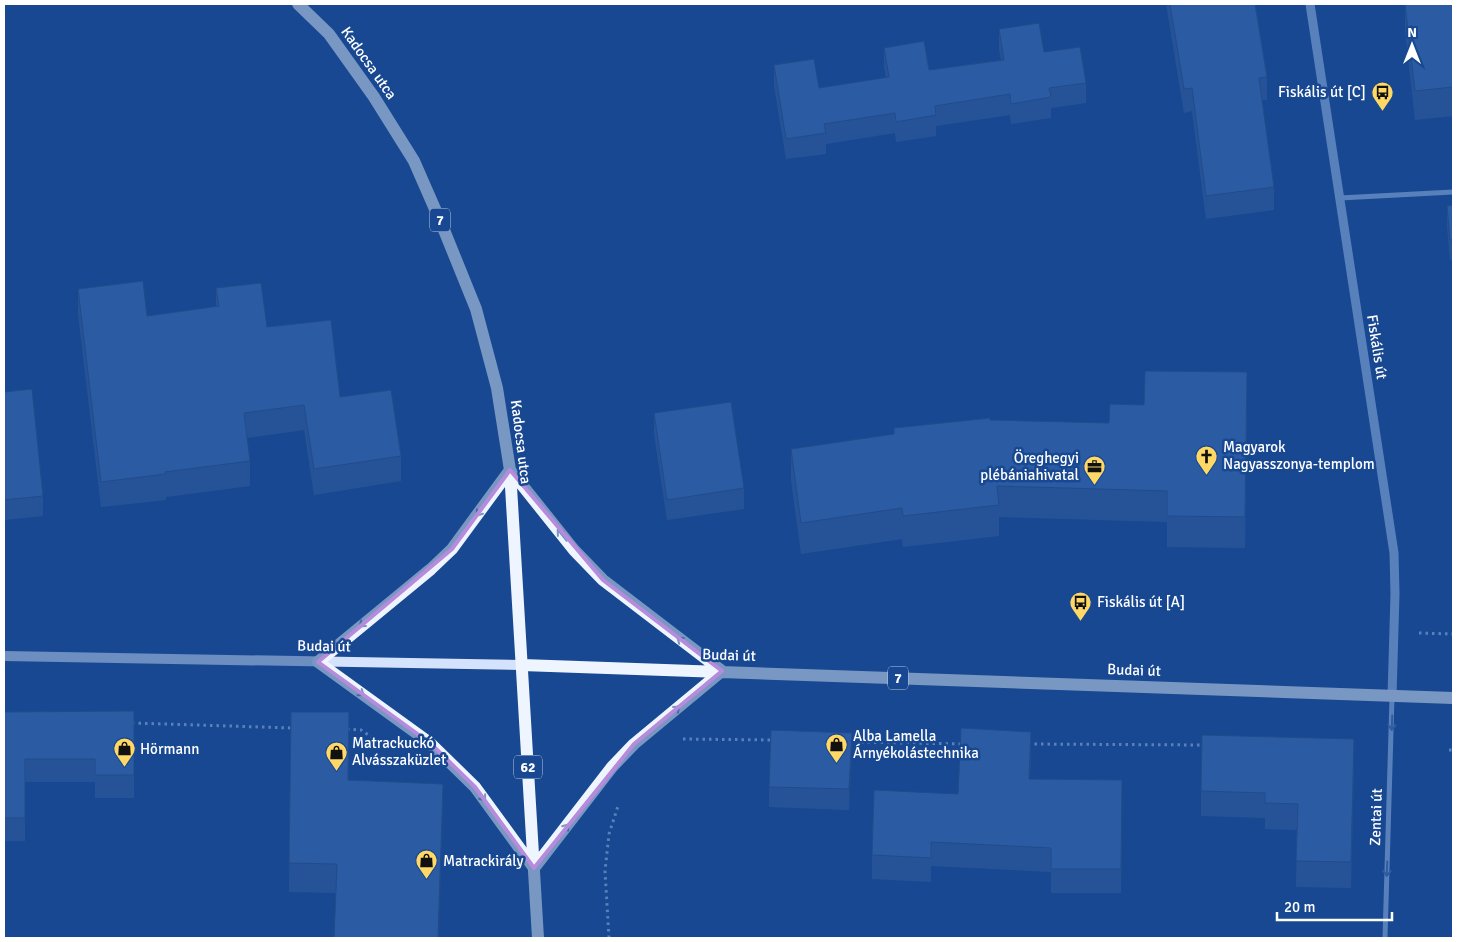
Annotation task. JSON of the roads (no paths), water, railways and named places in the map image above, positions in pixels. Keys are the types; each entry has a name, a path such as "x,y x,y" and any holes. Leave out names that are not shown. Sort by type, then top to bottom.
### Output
{"main road":[{"name":"Kadocsa utca","path":"298,4 334,42 374,97 414,161 476,309 497,388 510,470 538,938"},
{"path":"510,470 452,549 431,569 318,662 430,743 476,787 534,868 612,767 634,744 722,671"},
{"name":"7","path":"510,470 574,550 603,580 722,671"},
{"name":"Budai út","path":"4,656 522,665 1453,698"}],"street":[{"name":"Fiskális út","path":"1310,4 1394,554 1396,594 1392,696"},
{"path":"1340,198 1453,192"},
{"name":"Zentai út","path":"1385,938 1392,696"}],"place":[{"name":"Fiskális út [C]","path":"1382,111"},
{"name":"Magyarok Nagyasszonya-templom","path":"1207,475"},
{"name":"Öreghegyi plébániahivatal","path":"1095,486"},
{"name":"Fiskális út [A]","path":"1081,621"},
{"name":"Alba Lamella Árnyékolástechnika","path":"837,764"},
{"name":"Hörmann","path":"124,768"},
{"name":"Matrackuckó Alvásszaküzlet","path":"336,771"},
{"name":"Matrackirály","path":"427,880"}]}
